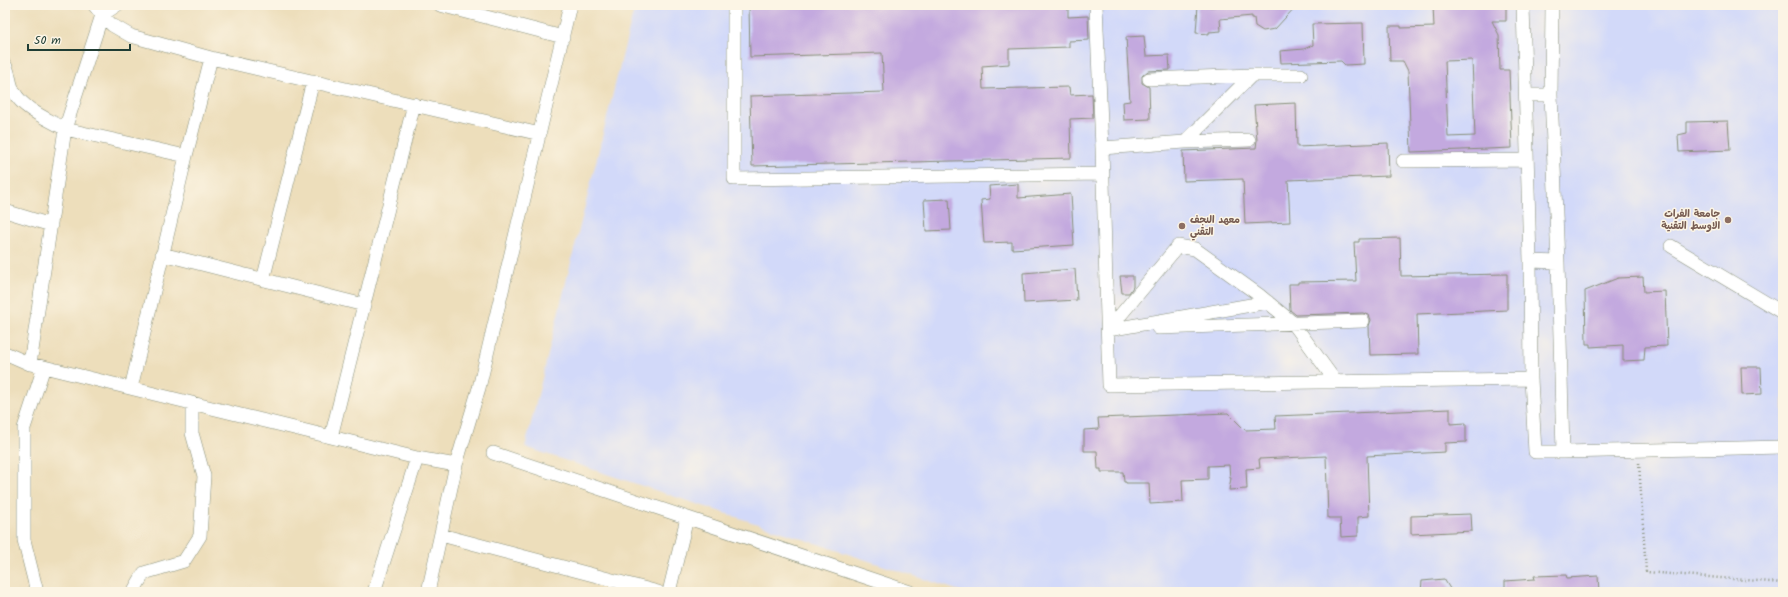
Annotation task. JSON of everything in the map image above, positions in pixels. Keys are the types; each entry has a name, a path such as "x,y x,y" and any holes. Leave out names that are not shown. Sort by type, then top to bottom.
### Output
{"street":[{"path":"98,10 117,5"},
{"path":"440,5 563,37"},
{"path":"428,592 456,465 479,388 570,5"},
{"path":"734,5 734,179 1103,174"},
{"path":"1096,5 1103,174 1109,385 1530,379"},
{"path":"1523,5 1526,95 1526,160 1530,261 1530,379 1535,452 1783,447"},
{"path":"1552,5 1551,95 1558,262 1563,452"},
{"path":"98,10 112,25 132,36 211,58 540,134"},
{"path":"30,364 65,129 98,10"},
{"path":"131,388 162,254 211,58"},
{"path":"6,67 14,92 21,101 34,111 65,129 186,156"},
{"path":"1149,79 1301,74"},
{"path":"1186,142 1252,75"},
{"path":"263,280 313,81"},
{"path":"1526,95 1551,95"},
{"path":"331,437 414,104"},
{"path":"1102,148 1186,142 1249,140"},
{"path":"1403,161 1526,160"},
{"path":"5,211 51,225"},
{"path":"1108,330 1178,246 1195,249 1268,302 1293,323 1336,382"},
{"path":"1671,246 1783,313"},
{"path":"162,254 364,305"},
{"path":"1530,261 1558,262"},
{"path":"1108,330 1268,302"},
{"path":"1108,330 1363,321"},
{"path":"5,353 30,364 417,458 456,465"},
{"path":"37,592 24,540 24,428 44,367"},
{"path":"133,592 144,573 184,561 200,536 204,476 192,433 192,403"},
{"path":"493,453 910,592"},
{"path":"374,592 417,458"},
{"path":"669,592 687,518"},
{"path":"441,535 658,592"}],"path":[{"path":"1638,451 1646,572 1783,583"}],"shaded area":[{"name":"معهد النجف التقني","path":"635,5 1783,5 1783,592 963,592 525,447"}],"building":[{"path":"749,5 1068,5 1068,17 1088,16 1089,40 1069,41 1069,47 1009,49 1009,64 982,66 983,89 1069,87 1070,95 1092,94 1093,118 1070,119 1071,158 752,166 750,96 884,92 882,53 750,57"},
{"path":"1198,5 1210,5 1210,7 1234,5 1297,5 1275,29 1263,31 1255,26 1254,18 1252,18 1252,16 1220,19 1221,31 1209,32 1209,34 1196,33"},
{"path":"1433,5 1506,5 1506,21 1492,21 1499,35 1500,70 1509,70 1512,148 1411,152 1408,71 1403,61 1390,61 1389,26 1401,26 1401,28 1434,27","holes":["1472,60 1475,136 1448,137 1445,61"]},
{"path":"1363,23 1364,64 1345,65 1341,61 1281,63 1280,51 1304,49 1313,45 1312,24"},
{"path":"1144,36 1146,56 1169,55 1170,70 1148,71 1142,76 1142,83 1149,87 1150,119 1124,120 1123,102 1130,101 1126,37"},
{"path":"1296,103 1297,147 1388,143 1389,176 1288,180 1290,222 1245,224 1243,179 1184,181 1183,151 1256,148 1257,140 1254,105"},
{"path":"1728,121 1730,150 1679,152 1678,135 1687,133 1687,122"},
{"path":"1018,184 1018,198 1071,194 1074,245 1012,249 1012,242 984,243 981,200 990,199 989,186"},
{"path":"949,199 951,230 926,231 924,200"},
{"path":"1400,238 1401,276 1507,274 1507,310 1417,314 1418,354 1370,355 1369,326 1371,320 1369,315 1363,313 1296,315 1290,310 1289,284 1298,284 1298,282 1356,281 1354,242 1359,242 1359,239"},
{"path":"1075,269 1077,300 1024,303 1023,273"},
{"path":"1120,276 1133,276 1133,287 1129,293 1122,293"},
{"path":"1643,277 1644,292 1665,291 1667,346 1645,347 1644,360 1623,361 1623,345 1590,347 1590,344 1586,344 1585,291 1618,278"},
{"path":"1741,367 1761,367 1762,394 1742,395"},
{"path":"1450,409 1450,424 1466,423 1466,442 1445,443 1445,452 1367,456 1369,516 1358,517 1358,536 1341,537 1340,518 1328,518 1326,456 1259,459 1260,468 1246,469 1247,489 1229,490 1231,478 1229,465 1208,466 1208,479 1182,480 1183,502 1150,504 1149,483 1126,483 1124,482 1123,472 1101,472 1101,469 1098,469 1097,451 1084,451 1084,430 1099,429 1098,418 1228,413 1245,430 1276,429 1275,416"},
{"path":"1471,514 1472,531 1411,534 1411,516"},
{"path":"1566,575 1567,578 1598,576 1599,592 1505,592 1505,581 1535,579 1534,576"},
{"path":"1444,579 1452,592 1421,592 1422,581"}],"place":[{"name":"جامعة الفرات الاوسط التقنية","path":"1728,220"},
{"name":"معهد النجف التقني","path":"1182,226"}]}
